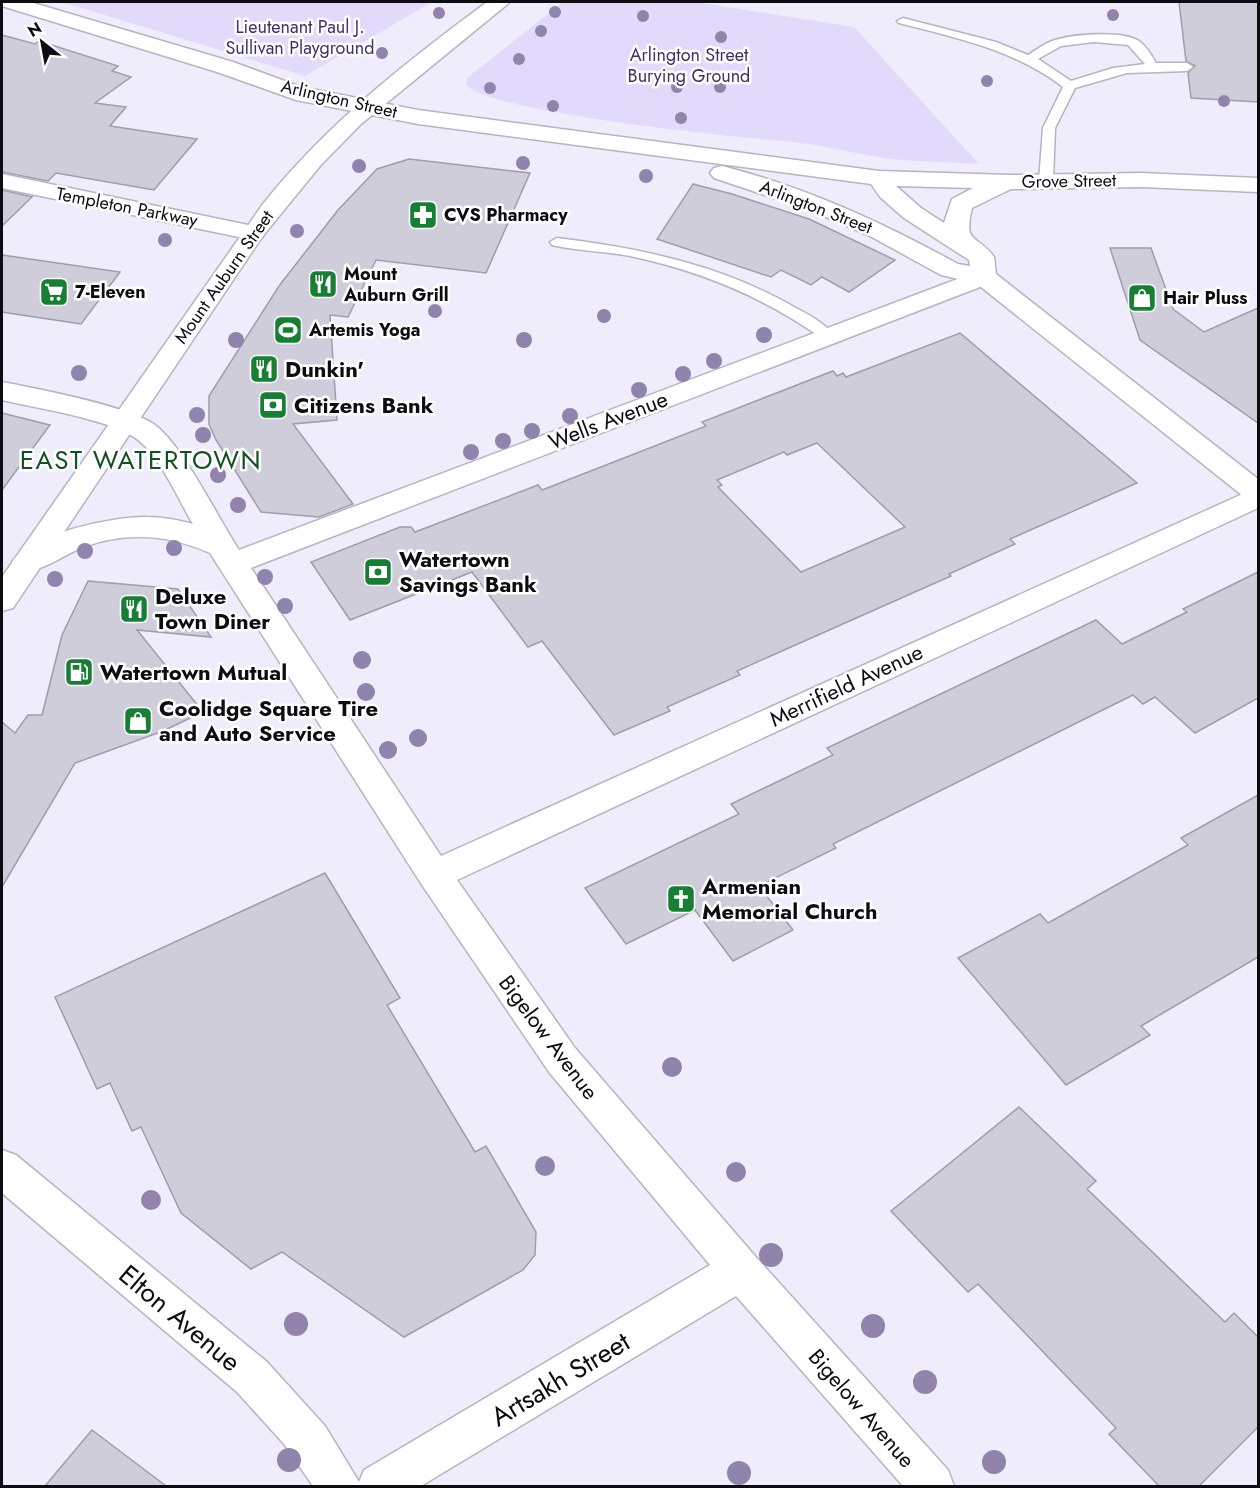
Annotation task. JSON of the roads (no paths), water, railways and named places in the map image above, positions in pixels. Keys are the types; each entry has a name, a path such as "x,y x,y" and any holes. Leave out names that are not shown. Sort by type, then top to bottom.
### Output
{"street":[{"name":"Arlington Street","path":"9,2 225,67 296,93 365,108 643,148 879,178 886,190 935,230 962,242 981,257 984,277"},
{"name":"Mount Auburn Street","path":"2,600 253,232 332,138 365,108 500,2"},
{"name":"Arlington Street","path":"643,148 747,180 879,231 950,270 984,277 1258,495"},
{"name":"Grove Street","path":"879,178 1010,182 1142,180 1258,185"},
{"path":"879,178 862,202 864,220 879,231"},
{"name":"Templeton Parkway","path":"2,181 253,232"},
{"path":"962,242 955,227 961,204 1010,182"},
{"name":"Wells Avenue","path":"226,555 984,277"},
{"name":"Bigelow Avenue","path":"2,391 123,420 146,432 162,448 226,555 434,875 562,1060 740,1270 932,1486"},
{"name":"Merrifield Avenue","path":"434,875 1258,495"},
{"path":"27,562 64,543 122,528 176,529 207,539 226,555"},
{"name":"Elton Avenue","path":"2,1168 252,1377 288,1412 320,1454 338,1486"},
{"name":"Artsakh Street","path":"380,1486 740,1270"}],"lane":[{"path":"903,21 1011,50 1054,72 1070,87"},
{"path":"1029,59 1068,40 1119,40 1132,42 1143,52 1153,67"},
{"path":"1046,182 1049,128 1070,87 1095,75 1129,68 1187,68"},
{"path":"557,242 620,250 701,271 752,290 811,323 828,336"}],"place":[{"name":"CVS Pharmacy","path":"423,215"},
{"name":"Mount Auburn Grill","path":"323,284"},
{"name":"7-Eleven","path":"54,292"},
{"name":"Hair Pluss","path":"1142,298"},
{"name":"Artemis Yoga","path":"288,330"},
{"name":"Dunkin'","path":"264,369"},
{"name":"Citizens Bank","path":"273,405"},
{"name":"Watertown Savings Bank","path":"378,572"},
{"name":"Deluxe Town Diner","path":"134,609"},
{"name":"Watertown Mutual","path":"79,672"},
{"name":"Coolidge Square Tire and Auto Service","path":"138,721"},
{"name":"Armenian Memorial Church","path":"681,899"}],"district":[{"name":"EAST WATERTOWN","path":"141,460"}],"park label":[{"name":"Lieutenant Paul J. Sullivan Playground","path":"300,37"},
{"name":"Arlington Street Burying Ground","path":"689,65"}]}
